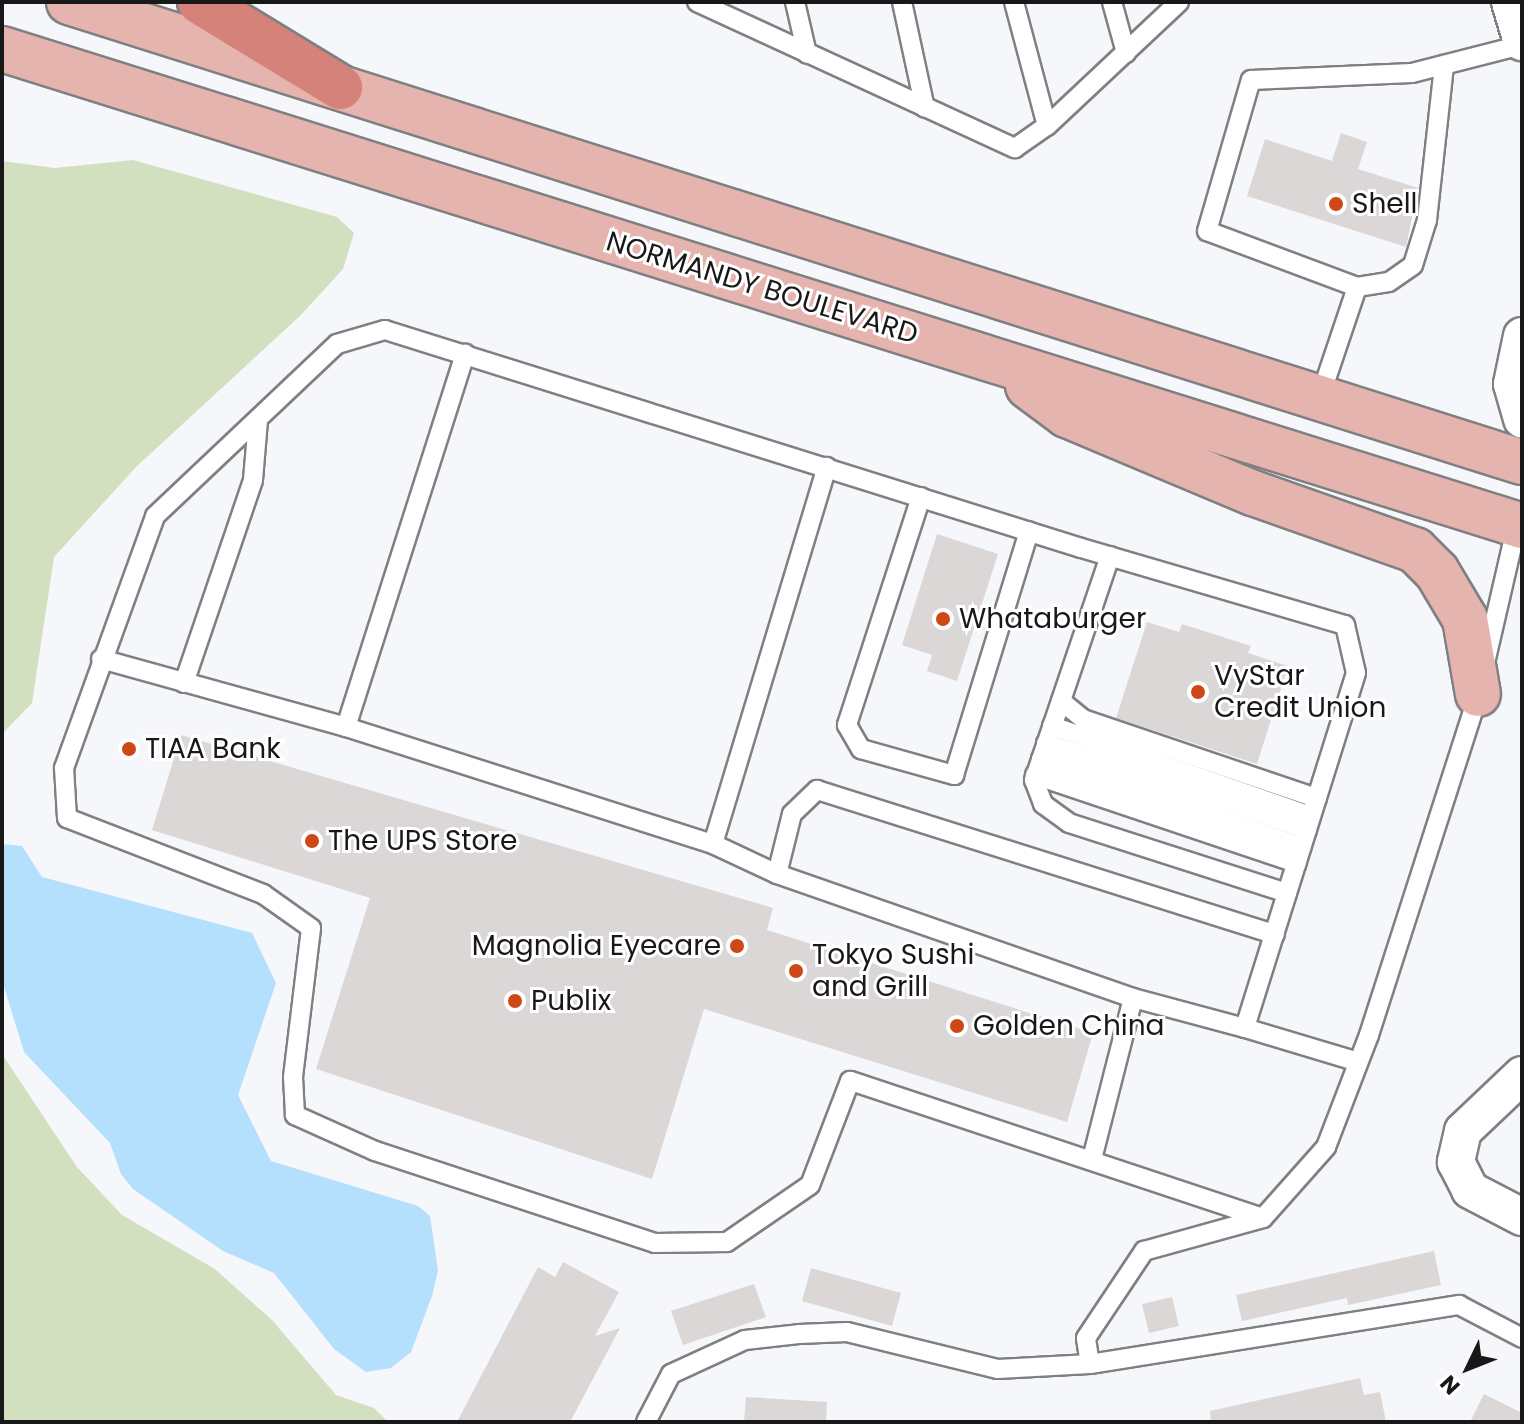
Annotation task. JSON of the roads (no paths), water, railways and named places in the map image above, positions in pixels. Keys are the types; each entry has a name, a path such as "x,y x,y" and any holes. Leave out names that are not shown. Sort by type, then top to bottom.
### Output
{"highway":[{"path":"200,2 340,87"}],"main road":[{"path":"69,2 1522,462"},
{"name":"NORMANDY BOULEVARD","path":"2,49 994,361 1520,519"},
{"path":"632,247 652,186"},
{"path":"994,361 1067,415 1253,493 1415,550 1437,572 1465,619 1478,694"}],"street":[{"path":"1510,2 1522,43"},
{"path":"1522,336 1512,384 1522,420"},
{"path":"1522,1075 1463,1131 1456,1162 1470,1190 1522,1217"}],"lane":[{"path":"697,2 1015,148 1047,126 1179,2"},
{"path":"795,2 807,54"},
{"path":"902,2 925,108"},
{"path":"1014,2 1047,126"},
{"path":"1112,2 1126,53"},
{"path":"1444,65 1427,220 1413,265 1389,282 1357,287 1207,231 1251,80 1412,73 1522,43"},
{"path":"1320,397 1357,287"},
{"path":"1245,1028 1356,673 1345,625 1110,556 385,330 337,344 155,516 64,768 67,818 263,894 311,928 293,1077 295,1115 375,1151 655,1243 727,1242 810,1185 850,1081 1263,1218"},
{"path":"346,727 465,354"},
{"path":"184,683 253,480 258,420"},
{"path":"713,844 827,467"},
{"path":"921,497 847,725 861,749 954,775 1029,531"},
{"path":"1090,1364 1086,1338 1144,1251 1263,1218 1326,1147 1358,1062 1478,694 1520,519"},
{"path":"1110,556 1044,751 1043,804 1069,823 1287,893"},
{"path":"101,659 346,727 713,844 777,874 1133,998 1358,1062"},
{"path":"1061,701 1083,719 1307,831"},
{"path":"1044,751 1307,831"},
{"path":"1044,751 1307,831"},
{"path":"777,874 792,814 817,790 1275,934"},
{"path":"1092,1159 1133,998"},
{"path":"646,1422 671,1374 758,1339 847,1332 998,1369 1090,1364 1459,1305 1522,1338"}],"water":[{"path":"2,844 22,846 42,877 252,933 276,983 238,1095 271,1161 418,1206 430,1216 438,1270 432,1296 411,1352 391,1368 366,1372 334,1349 274,1273 223,1251 133,1189 121,1174 110,1143 24,1052 2,980"}],"place":[{"name":"Shell","path":"1336,204"},
{"name":"Whataburger","path":"943,619"},
{"name":"VyStar Credit Union","path":"1198,692"},
{"name":"TIAA Bank","path":"129,749"},
{"name":"The UPS Store","path":"312,841"},
{"name":"Magnolia Eyecare","path":"737,946"},
{"name":"Tokyo Sushi and Grill","path":"796,971"},
{"name":"Publix","path":"515,1001"},
{"name":"Golden China","path":"957,1026"}]}
